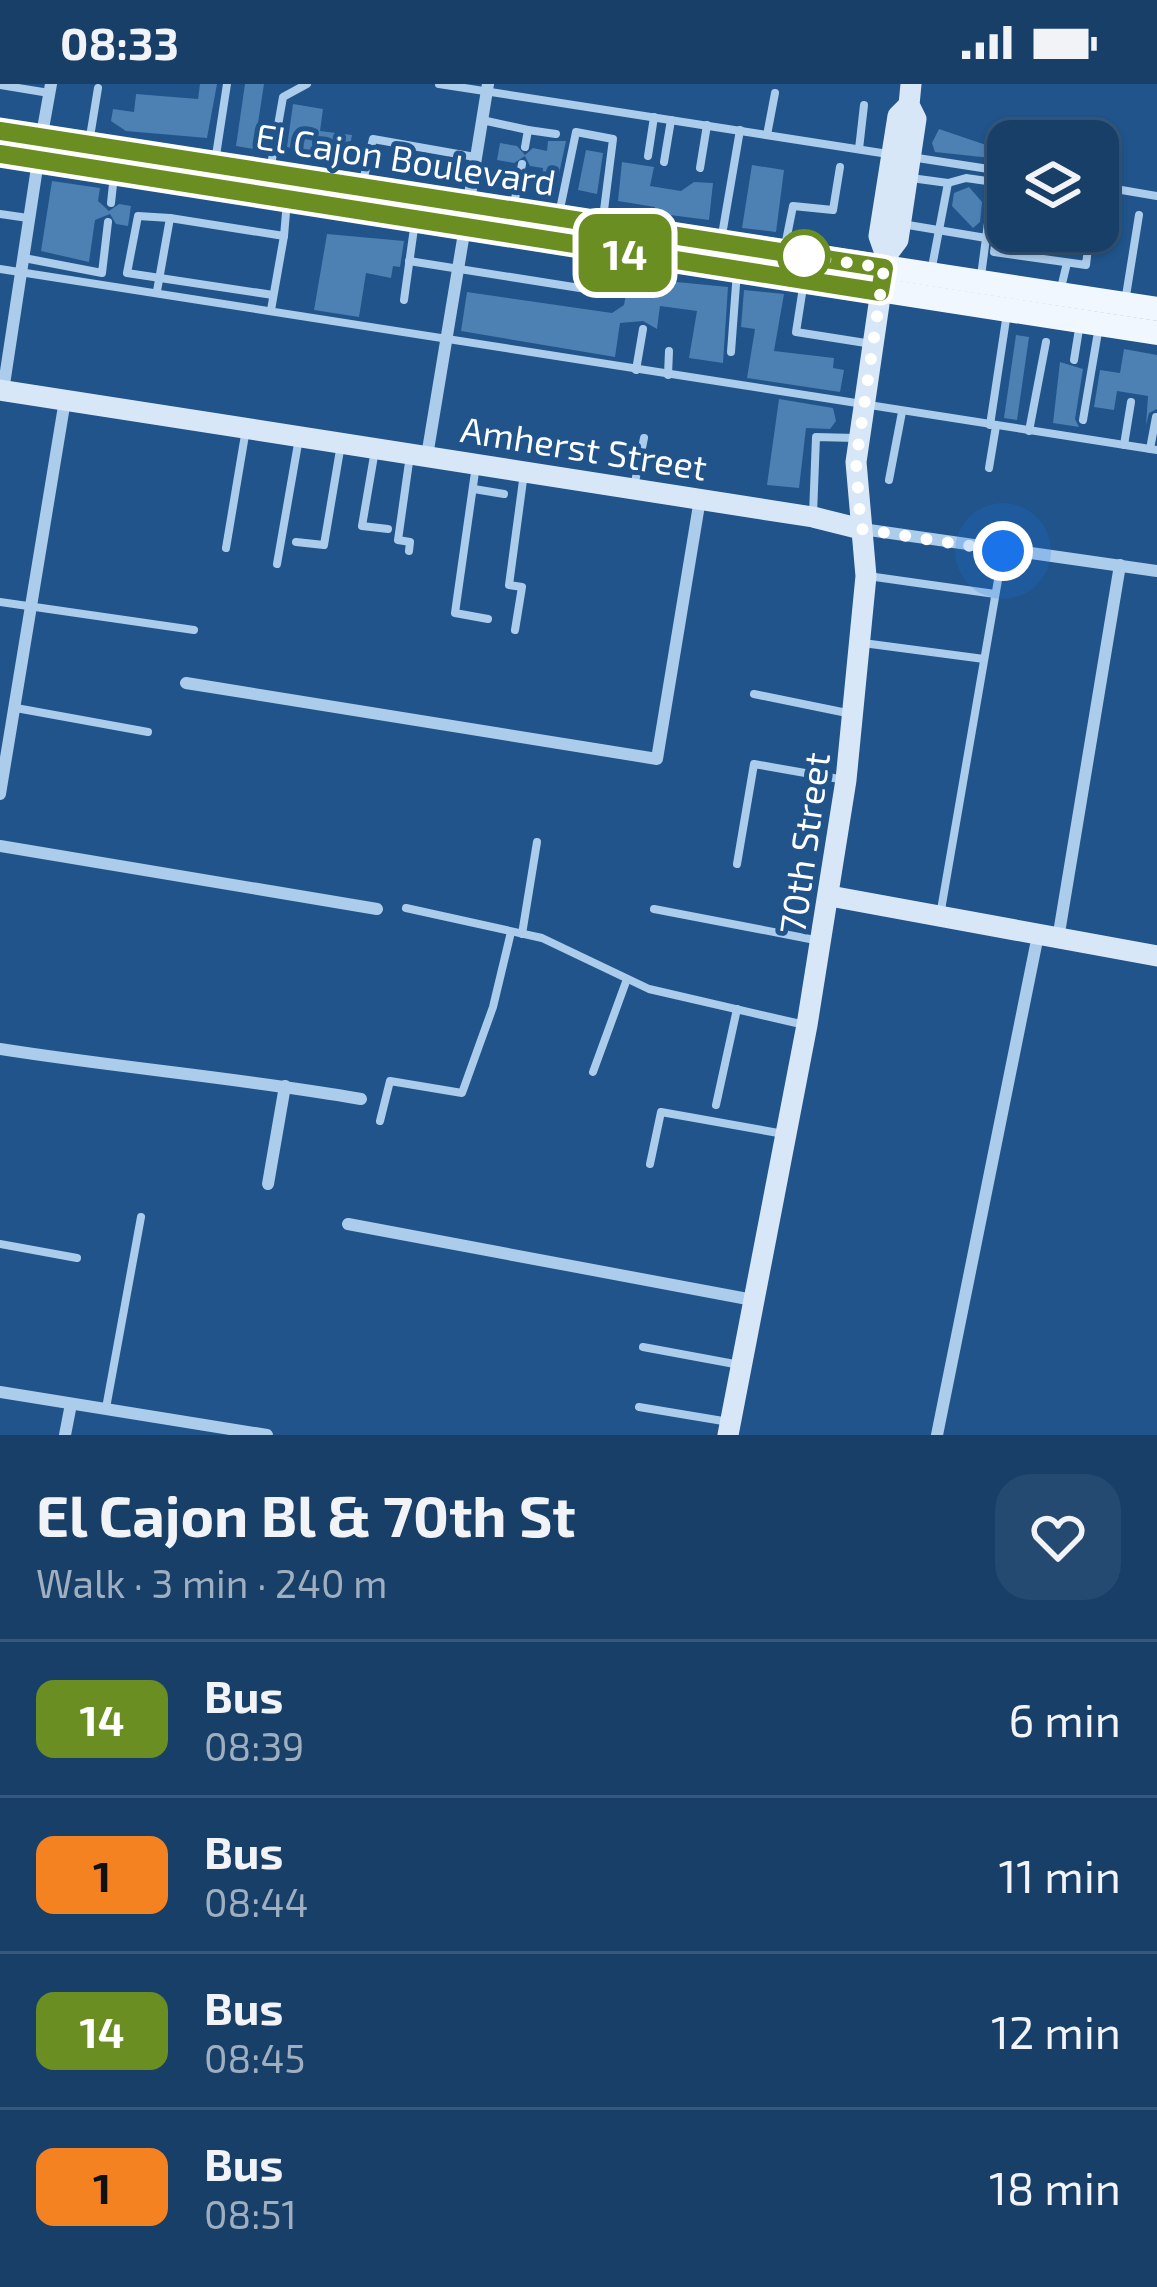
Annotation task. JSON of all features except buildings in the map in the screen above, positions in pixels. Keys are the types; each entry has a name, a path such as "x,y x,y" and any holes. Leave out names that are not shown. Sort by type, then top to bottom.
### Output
{"main road":[{"name":"70th Street","path":"883,272 879,236 916,119 910,94"},
{"name":"El Cajon Boulevard","path":"0,131 114,172 416,219 513,211 721,243 883,272 1007,311 1157,333"},
{"name":"El Cajon Boulevard","path":"0,154 89,144 362,187 610,251 805,280 883,272 931,274 1157,309"},
{"name":"70th Street","path":"729,1428 807,1025 847,780 866,576 858,438 883,272 900,223 903,163"},
{"name":"Amherst Street","path":"1,390 813,517 861,529"},
{"path":"830,896 1157,956"}],"street":[{"path":"1,390 50,88"},
{"path":"419,455 487,88"},
{"path":"0,794 65,400"},
{"path":"186,683 657,759 700,499"},
{"name":"Amherst Street","path":"861,529 1157,571"},
{"path":"937,1435 1048,937 1120,565"},
{"path":"0,846 377,909"},
{"path":"0,1049 361,1099"},
{"path":"268,1184 285,1085"},
{"path":"347,1224 753,1300"},
{"path":"0,1392 267,1435"},
{"path":"65,1435 71,1404"}],"lane":[{"path":"214,164 227,84"},
{"path":"270,172 283,98 307,84"},
{"path":"439,84 859,149 948,184 966,178 987,181"},
{"path":"0,86 50,88"},
{"path":"89,144 98,88"},
{"path":"767,135 775,93"},
{"path":"859,149 865,105"},
{"path":"648,156 654,117"},
{"path":"482,120 556,134"},
{"path":"664,162 671,120"},
{"path":"700,168 707,125"},
{"path":"525,147 528,130"},
{"path":"721,243 740,130"},
{"path":"558,218 576,132 613,139 602,225"},
{"path":"362,187 373,139 476,157"},
{"path":"903,163 987,169"},
{"path":"513,211 522,164"},
{"path":"783,253 794,206 832,210 840,167"},
{"path":"111,203 114,172"},
{"path":"931,274 948,184"},
{"path":"1119,190 1157,196"},
{"path":"271,310 287,199"},
{"path":"0,214 29,218"},
{"path":"1124,304 1139,215"},
{"path":"273,296 127,273 138,216 284,236"},
{"path":"158,291 170,218"},
{"path":"404,300 416,219"},
{"path":"0,269 21,265 102,272 108,222"},
{"path":"900,223 986,238"},
{"path":"980,281 987,231"},
{"path":"409,261 605,292 610,251"},
{"path":"994,252 1086,266 1088,252"},
{"path":"1060,294 1067,263"},
{"path":"21,265 636,370 1154,450 1156,417"},
{"path":"730,352 737,269"},
{"path":"805,280 796,332 872,344"},
{"path":"989,468 1007,311"},
{"path":"1074,360 1090,323"},
{"path":"1083,420 1090,323"},
{"path":"636,370 643,329"},
{"path":"1029,431 1046,342"},
{"path":"668,375 669,351"},
{"path":"1124,446 1131,402"},
{"path":"889,481 902,412"},
{"path":"226,548 246,428"},
{"path":"278,564 299,436"},
{"path":"813,517 817,437 858,438"},
{"path":"633,489 644,438"},
{"path":"296,542 324,545 341,443"},
{"path":"375,448 362,526 388,529"},
{"path":"409,551 410,542 398,540 419,455"},
{"path":"476,464 455,614 488,619"},
{"path":"515,630 522,587 509,585 524,471"},
{"path":"474,490 504,494"},
{"path":"940,918 1003,551"},
{"path":"866,576 995,593"},
{"path":"0,602 194,630"},
{"path":"862,643 984,659"},
{"path":"754,694 855,715"},
{"path":"16,708 148,732"},
{"path":"737,864 754,764 847,780"},
{"path":"380,1121 390,1081 462,1093 517,933 537,842"},
{"path":"406,908 517,933 627,979 807,1025"},
{"path":"654,909 822,941"},
{"path":"593,1072 627,979"},
{"path":"716,1105 737,1010"},
{"path":"650,1164 661,1112 786,1134"},
{"path":"106,1409 141,1216"},
{"path":"0,1244 77,1258"},
{"path":"643,1347 741,1366"},
{"path":"639,1407 729,1428"}],"bus line":[{"name":"14","path":"0,131 884,268 880,292 0,154"}],"route":[{"path":"804,256 884,268 856,462 861,529 1003,551"}]}
